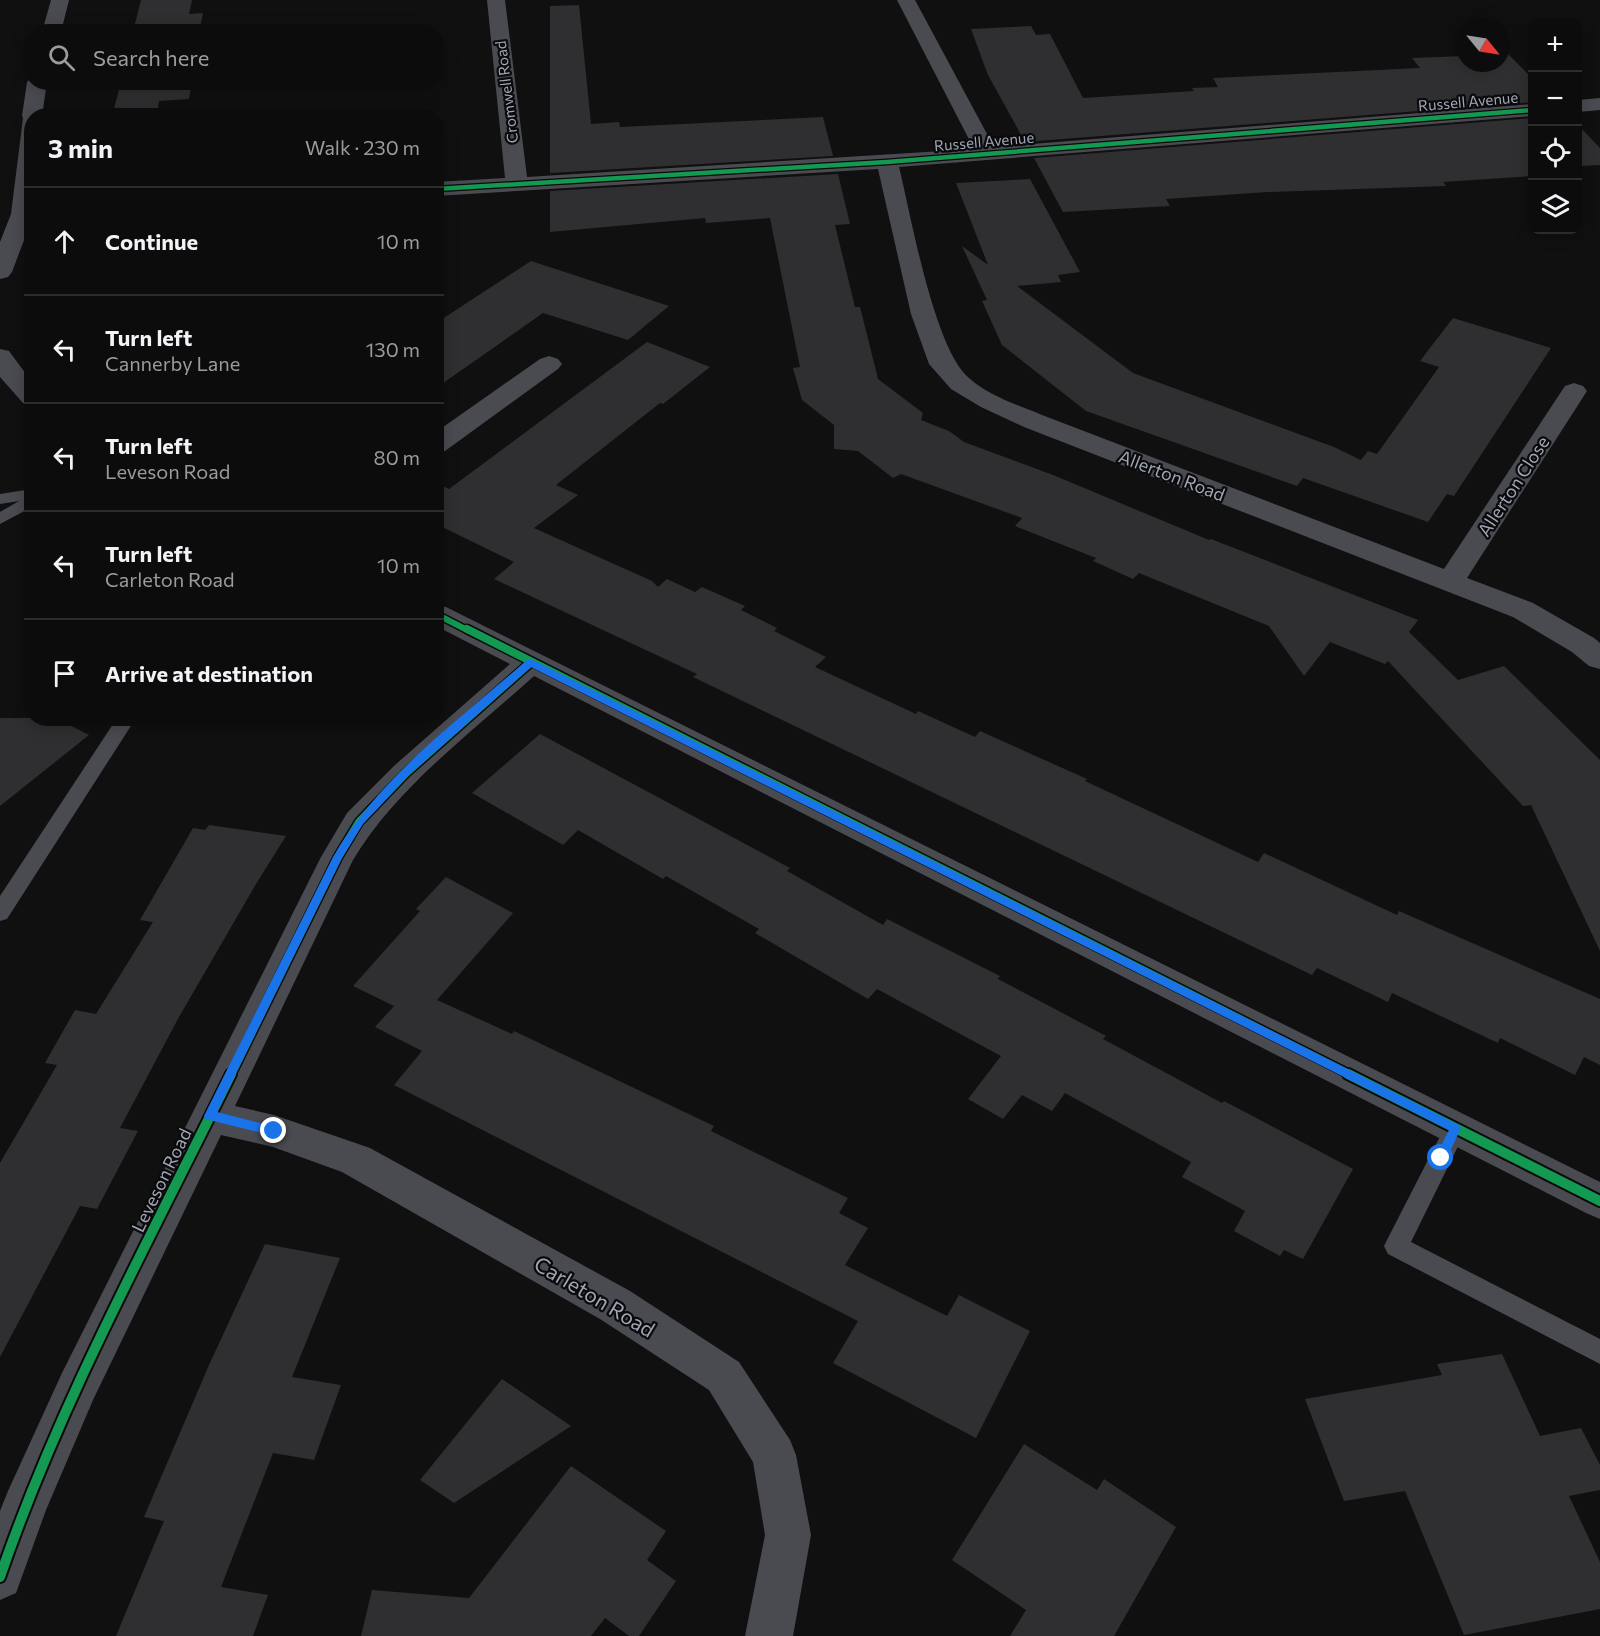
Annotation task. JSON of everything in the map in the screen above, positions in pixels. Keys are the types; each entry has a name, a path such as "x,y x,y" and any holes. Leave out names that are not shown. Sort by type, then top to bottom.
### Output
{"street":[{"path":"53,24 60,0"},
{"name":"Cromwell Road","path":"496,0 518,184"},
{"path":"906,0 987,154"},
{"path":"33,108 36,90"},
{"path":"1582,106 1600,104"},
{"name":"Russell Avenue","path":"444,189 887,162 1528,110"},
{"name":"Allerton Road","path":"887,162 923,314 942,364 960,384 990,402 1033,421 1523,610 1583,645 1600,659"},
{"path":"0,205 24,210"},
{"path":"0,272 24,215"},
{"path":"0,356 9,372 24,389"},
{"path":"444,439 549,364"},
{"name":"Allerton Close","path":"1450,581 1574,390"},
{"path":"444,618 1600,1201"},
{"name":"Leveson Road","path":"0,1577 24,1507 76,1387 338,857 359,822 406,773 530,663"},
{"name":"Carleton Road","path":"209,1116 274,1131 356,1160 615,1305 724,1376 774,1455 788,1535 769,1636"}],"lane":[{"path":"0,499 24,495"},
{"path":"0,519 24,505"},
{"path":"0,913 122,726"},
{"path":"1455,1128 1396,1246 1600,1352"}],"building":[{"path":"141,0 192,0 189,14 203,13 201,24 135,24"},
{"path":"579,5 591,124 619,122 620,127 823,117 833,156 550,173 550,6"},
{"path":"1031,26 1036,35 1050,34 1083,98 1194,91 1192,88 1218,87 1213,78 1420,68 1412,58 1456,56 1456,72 1510,72 1510,56 1528,74 1528,102 1025,142 988,75 971,29"},
{"path":"119,90 191,90 189,99 159,101 158,108 114,108"},
{"path":"1528,118 1528,176 1443,182 1446,186 1268,192 1166,199 1170,206 1063,212 1034,158"},
{"path":"1582,129 1600,148 1600,165 1582,166"},
{"path":"838,174 850,224 835,225 855,307 860,307 878,379 923,413 921,420 949,431 964,442 1053,475 1209,540 1418,620 1409,632 1458,680 1504,666 1600,760 1600,951 1531,805 1523,806 1388,661 1385,664 1330,642 1304,676 1269,626 1139,573 1133,579 1093,561 1096,558 1015,526 1022,518 901,474 893,478 858,451 834,449 834,425 802,400 793,368 800,367 770,218 706,223 705,218 550,232 550,191"},
{"path":"1030,179 1080,272 1058,275 1061,282 1017,286 1133,373 1334,447 1361,460 1368,451 1377,454 1439,367 1420,361 1453,318 1551,348 1454,496 1447,494 1428,522 1303,478 1297,486 1086,411 1002,345 982,301 987,300 962,246 988,265 956,183"},
{"path":"531,261 669,306 628,340 543,313 444,382 444,318"},
{"path":"647,342 710,367 663,404 660,403 556,485 578,495 534,528 652,581 658,587 667,579 695,592 702,587 745,606 741,610 777,628 774,631 826,657 815,667 916,714 918,711 975,737 980,731 1087,779 1085,781 1258,862 1264,853 1397,915 1399,911 1600,999 1600,1065 1584,1057 1575,1075 1500,1038 1498,1043 1392,993 1388,1002 1317,968 1312,975 693,677 697,674 494,579 514,562 444,528 444,487 449,489"},
{"path":"0,718 24,718 24,726 72,726 89,735 0,806"},
{"path":"540,734 790,868 787,871 883,925 887,919 1000,976 998,979 1106,1036 1103,1039 1222,1103 1224,1101 1353,1169 1303,1259 1284,1250 1280,1256 1234,1231 1245,1211 1182,1177 1191,1162 1065,1093 1052,1111 1022,1095 1003,1119 968,1099 1001,1056 877,989 868,999 755,933 759,929 666,876 663,879 578,830 563,845 472,793"},
{"path":"209,825 286,836 179,1017 120,1128 138,1131 97,1209 80,1206 0,1357 0,1163 57,1065 45,1063 75,1010 96,1014 153,922 140,920 193,828 205,830"},
{"path":"446,877 513,913 437,1000 512,1034 514,1031 714,1126 711,1131 848,1198 839,1213 868,1228 845,1265 947,1316 959,1295 1030,1331 976,1438 833,1363 858,1321 394,1085 422,1051 375,1027 394,1006 353,986 420,911 416,909"},
{"path":"265,1244 340,1258 292,1377 341,1385 314,1460 273,1453 221,1587 268,1595 253,1636 116,1636 164,1521 144,1517 209,1365"},
{"path":"1502,1354 1540,1436 1581,1428 1600,1465 1600,1490 1569,1496 1600,1562 1600,1609 1464,1635 1405,1491 1344,1501 1305,1399 1442,1375 1437,1364"},
{"path":"502,1379 571,1426 454,1503 420,1480"},
{"path":"1024,1444 1097,1490 1104,1479 1176,1527 1114,1636 1010,1636 1026,1610 952,1560"},
{"path":"571,1466 666,1531 647,1560 676,1581 639,1636 629,1636 605,1618 591,1636 361,1636 372,1590 469,1598"}],"cycle path":[{"path":"444,189 887,162 1528,110"},
{"path":"444,618 1600,1201"},
{"path":"0,1577 24,1507 77,1387 338,857 359,822 406,773 530,663"}],"route":[{"path":"274,1131 209,1116 338,857 359,822 406,773 530,663 1455,1128 1441,1158"}]}
